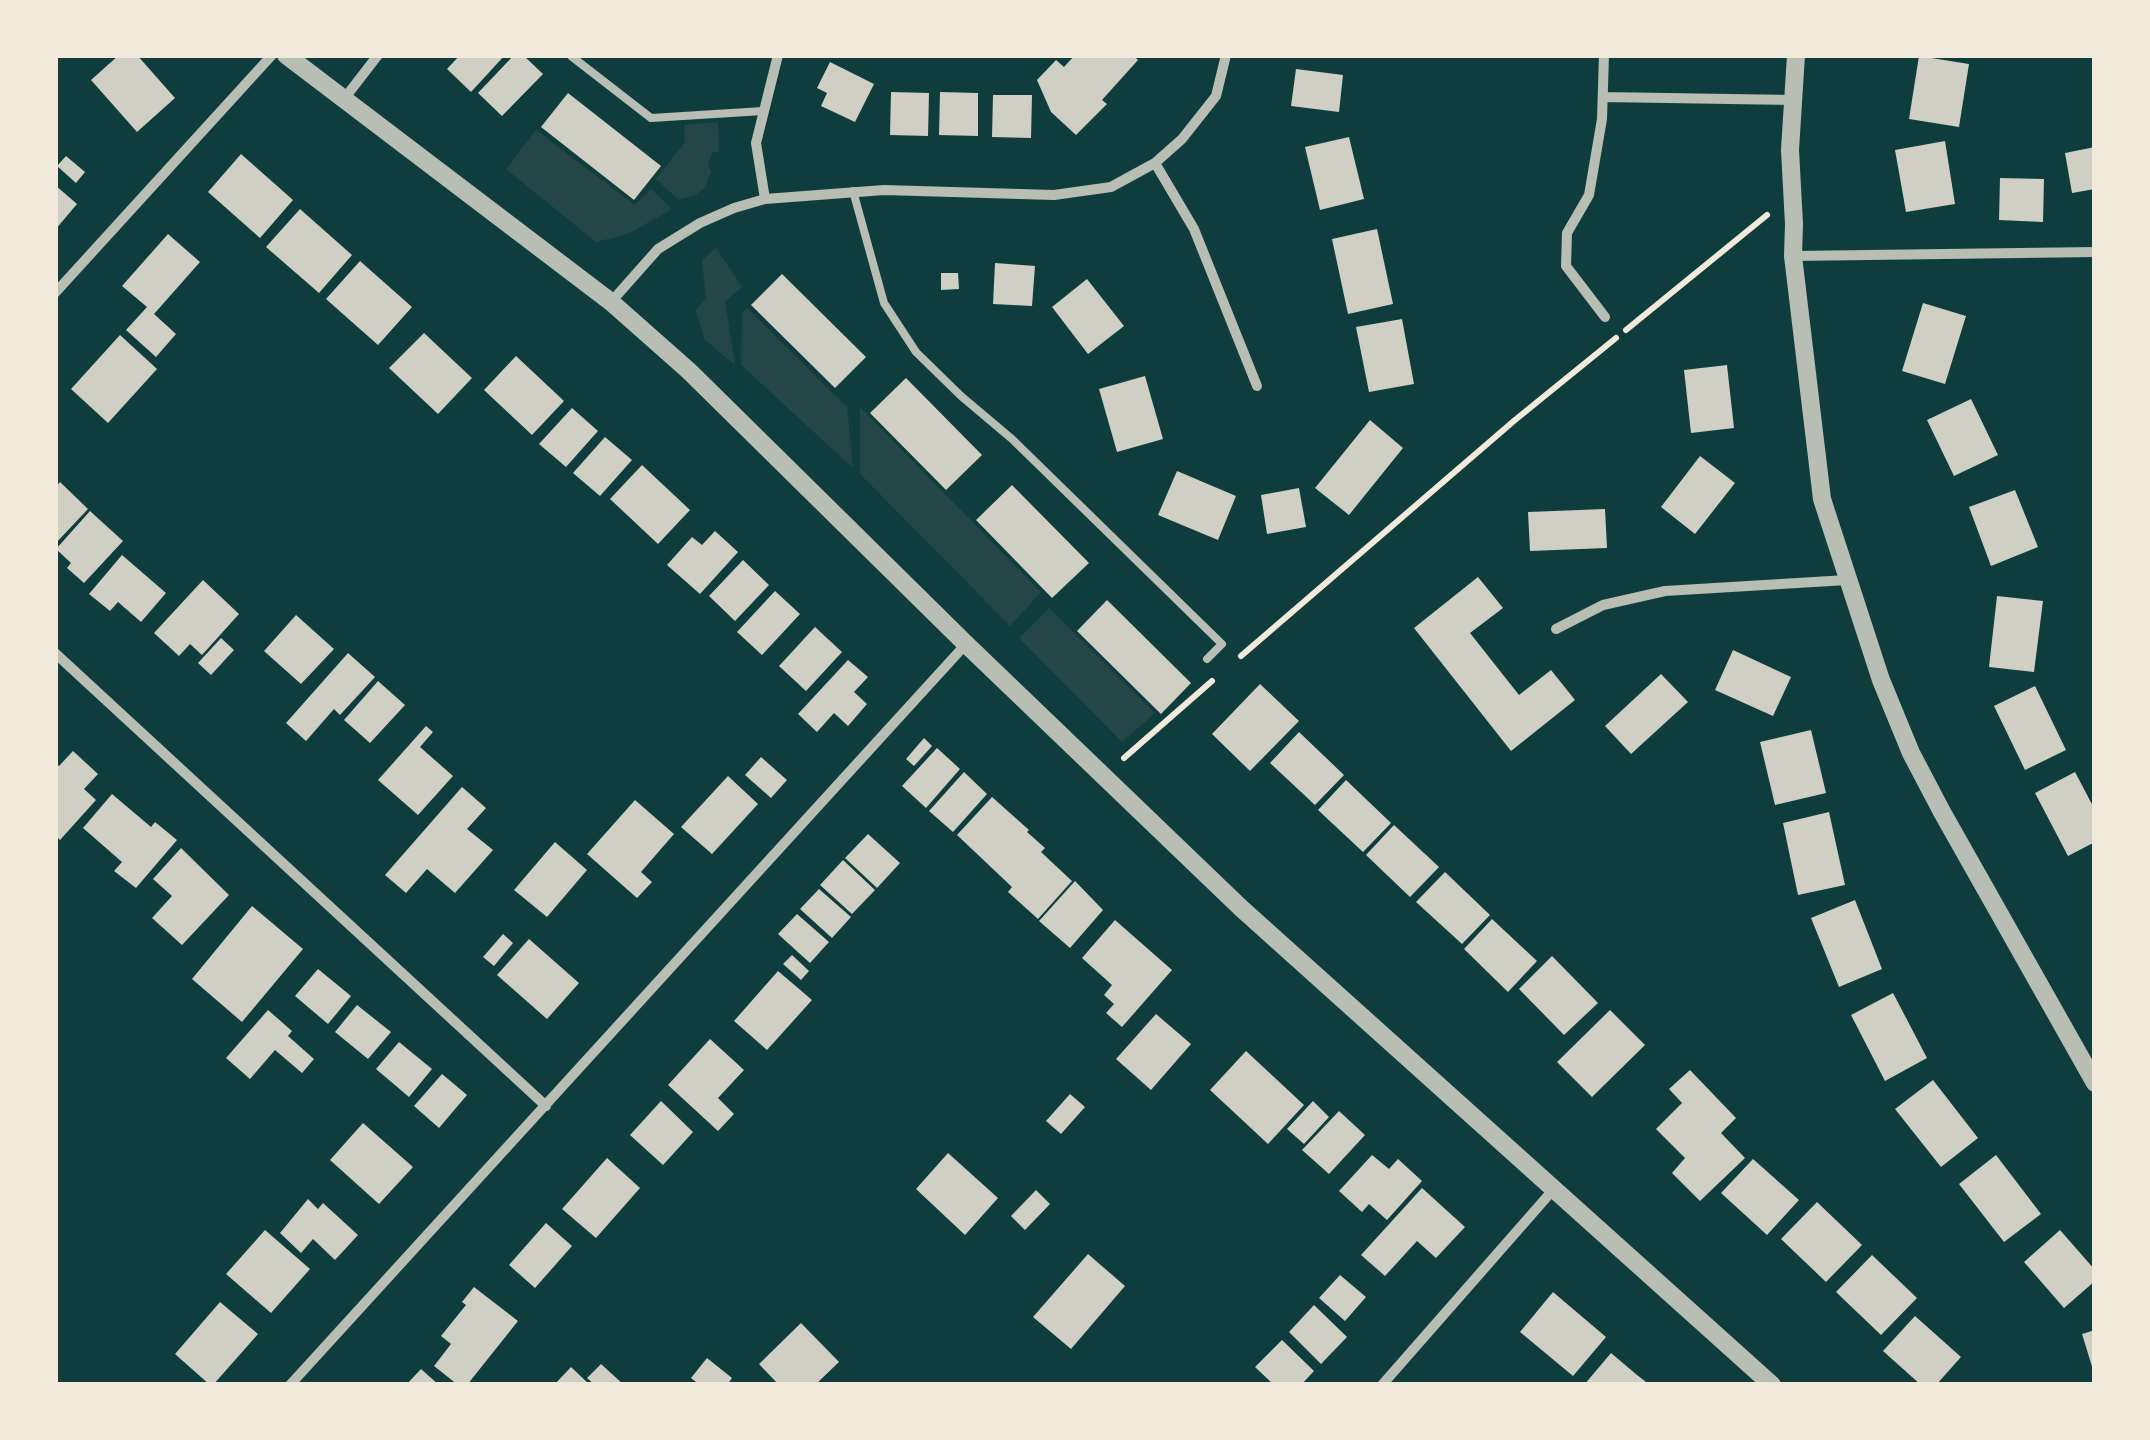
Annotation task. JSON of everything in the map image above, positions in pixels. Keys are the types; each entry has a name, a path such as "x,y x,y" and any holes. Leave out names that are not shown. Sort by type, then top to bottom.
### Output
{"street":[{"path":"55,293 272,55"},
{"path":"286,55 611,302 702,383 1241,908 1772,1385"},
{"path":"344,98 378,55"},
{"path":"765,199 756,143 778,55"},
{"path":"611,302 658,249 700,223 765,199 884,190 1054,195 1111,187 1154,164 1182,139 1216,96 1226,55"},
{"path":"1604,55 1602,119 1589,195 1567,233 1566,266 1605,318"},
{"path":"1796,55 1790,150 1793,256 1822,500 1881,680 1911,753 2095,1083"},
{"path":"1603,97 1793,100"},
{"path":"1154,164 1194,229 1256,386"},
{"path":"1793,256 2095,252"},
{"path":"1556,630 1602,606 1665,591 1847,580"},
{"path":"290,1385 966,644"},
{"path":"55,653 546,1106"},
{"path":"1382,1385 1553,1190"}],"lane":[{"path":"571,56 651,118 763,111"},
{"path":"853,191 884,303 916,352 1012,439 1222,644 1207,659"}],"path":[{"path":"1234,662 1515,420 1792,195"},
{"path":"1133,748 1220,675"}],"shaded area":[{"path":"718,122 719,151 712,153 708,165 711,172 704,189 678,199 656,179 685,142 684,125"},
{"path":"536,130 635,205 651,189 672,209 628,234 596,242 506,169"},
{"path":"716,248 742,287 725,301 735,365 704,339 696,310 706,298 702,260"},
{"path":"747,308 847,407 853,468 741,365 742,313"},
{"path":"860,407 1041,592 1010,626 860,474"},
{"path":"1049,608 1155,713 1122,742 1019,638"}],"building":[{"path":"119,55 137,55 175,98 137,132 91,80"},
{"path":"460,55 505,55 471,92 447,69"},
{"path":"514,55 523,55 543,74 502,116 478,93"},
{"path":"1075,55 1133,55 1138,60 1102,100 1107,104 1076,135 1051,112 1037,80 1056,60 1064,67"},
{"path":"1919,56 1969,64 1959,127 1909,119"},
{"path":"830,62 874,84 855,122 821,106 827,93 817,88"},
{"path":"1296,69 1343,75 1339,112 1291,106"},
{"path":"891,92 929,93 928,136 890,135"},
{"path":"940,92 978,93 978,136 939,135"},
{"path":"568,93 661,166 634,200 541,127"},
{"path":"993,95 1032,95 1031,138 992,137"},
{"path":"1349,137 1364,199 1320,210 1305,147"},
{"path":"1945,141 1955,204 1906,212 1895,150"},
{"path":"2095,147 2095,189 2072,193 2065,153"},
{"path":"241,154 293,200 260,238 208,192"},
{"path":"66,156 85,172 76,183 57,166"},
{"path":"2000,178 2044,179 2043,222 1999,220"},
{"path":"55,185 77,204 55,230"},
{"path":"300,209 352,255 319,293 266,247"},
{"path":"1377,229 1393,304 1348,314 1332,239"},
{"path":"168,234 200,262 154,314 176,334 156,357 126,330 147,307 122,286"},
{"path":"360,261 412,307 378,345 326,299"},
{"path":"995,263 1035,266 1032,306 993,304"},
{"path":"941,273 958,273 959,289 941,290"},
{"path":"782,274 866,357 835,388 751,305"},
{"path":"1087,279 1124,326 1088,354 1052,307"},
{"path":"1923,303 1966,316 1945,384 1902,371"},
{"path":"1402,319 1414,384 1369,392 1356,327"},
{"path":"424,333 472,378 438,414 389,368"},
{"path":"120,335 157,369 108,423 71,389"},
{"path":"516,356 564,401 532,435 484,390"},
{"path":"1727,365 1734,428 1691,433 1684,370"},
{"path":"1145,376 1163,439 1117,452 1099,389"},
{"path":"906,378 982,455 946,490 870,413"},
{"path":"1971,399 1998,455 1954,476 1927,420"},
{"path":"572,408 598,431 566,467 539,444"},
{"path":"1370,420 1403,448 1349,515 1315,488"},
{"path":"605,437 632,460 600,496 573,473"},
{"path":"1700,456 1735,483 1695,534 1661,507"},
{"path":"642,465 690,510 658,544 610,499"},
{"path":"1177,471 1236,496 1218,540 1158,515"},
{"path":"60,482 88,509 55,544 55,488"},
{"path":"1012,485 1089,563 1052,598 976,520"},
{"path":"1299,488 1306,527 1267,534 1261,495"},
{"path":"2015,490 2038,547 1991,566 1969,507"},
{"path":"1605,509 1607,548 1530,551 1528,512"},
{"path":"90,511 123,541 84,583 67,568 71,563 56,549"},
{"path":"715,531 738,552 700,594 667,565 692,537 702,545"},
{"path":"122,555 166,593 141,622 118,602 110,611 89,594"},
{"path":"743,560 769,585 735,621 709,596"},
{"path":"1478,577 1503,608 1470,633 1519,695 1551,670 1575,700 1511,751 1414,628"},
{"path":"203,580 239,614 202,655 190,644 179,656 154,633"},
{"path":"775,591 800,614 762,655 737,632"},
{"path":"1997,596 2043,601 2034,672 1989,667"},
{"path":"1107,600 1191,683 1161,714 1077,631"},
{"path":"296,615 334,649 301,684 264,651"},
{"path":"815,627 842,652 806,691 779,666"},
{"path":"221,638 234,650 211,675 198,663"},
{"path":"1733,650 1791,677 1773,716 1715,690"},
{"path":"348,653 375,677 340,715 334,709 306,741 286,723"},
{"path":"848,660 868,677 854,692 867,704 848,726 834,713 817,732 798,714"},
{"path":"1661,674 1688,702 1631,754 1605,726"},
{"path":"378,681 405,705 370,743 344,720"},
{"path":"1260,684 1299,721 1250,771 1212,734"},
{"path":"2035,686 2066,750 2025,770 1994,706"},
{"path":"426,726 433,732 420,747 453,776 418,815 378,780"},
{"path":"1811,730 1826,793 1775,805 1760,742"},
{"path":"1299,732 1344,775 1315,805 1270,763"},
{"path":"924,738 932,746 914,766 906,759"},
{"path":"937,748 960,769 926,808 902,786"},
{"path":"73,751 98,774 84,789 96,800 60,840 55,835 55,763 59,766"},
{"path":"761,757 787,780 771,798 745,775"},
{"path":"964,772 987,794 953,832 929,811"},
{"path":"2075,772 2095,810 2095,842 2068,856 2035,793"},
{"path":"728,776 758,804 712,854 681,827"},
{"path":"1346,780 1391,823 1363,852 1318,810"},
{"path":"462,787 486,808 467,829 493,850 455,893 427,869 406,893 385,875"},
{"path":"112,794 151,827 155,822 177,840 136,888 114,871 122,862 83,828"},
{"path":"992,797 1029,830 1045,848 1041,852 1072,881 1038,919 1008,892 1012,887 957,835"},
{"path":"635,800 674,834 641,872 652,882 637,898 587,854"},
{"path":"1829,812 1845,885 1798,895 1783,823"},
{"path":"1394,825 1439,867 1410,897 1366,855"},
{"path":"868,834 900,863 877,888 845,858"},
{"path":"555,842 587,870 547,917 514,890"},
{"path":"181,848 229,895 182,945 152,918 172,896 153,879"},
{"path":"843,860 875,890 852,914 820,885"},
{"path":"1445,872 1490,915 1462,944 1416,902"},
{"path":"1075,881 1103,910 1070,948 1039,921"},
{"path":"819,889 851,917 832,938 800,909"},
{"path":"1855,900 1882,969 1839,987 1811,918"},
{"path":"252,906 303,949 242,1022 192,979"},
{"path":"797,914 829,942 810,963 778,934"},
{"path":"1492,919 1537,961 1508,992 1464,949"},
{"path":"1115,920 1172,970 1122,1027 1106,1013 1114,1004 1104,995 1112,985 1082,958"},
{"path":"503,934 513,943 494,966 483,957"},
{"path":"529,939 579,983 547,1019 497,975"},
{"path":"792,955 809,971 801,980 783,964"},
{"path":"1552,956 1598,1003 1564,1035 1519,989"},
{"path":"318,969 351,996 328,1024 295,996"},
{"path":"778,971 812,1000 767,1050 734,1021"},
{"path":"1893,993 1927,1058 1885,1081 1851,1015"},
{"path":"357,1005 391,1032 368,1059 335,1032"},
{"path":"268,1010 292,1031 288,1036 314,1059 302,1073 275,1050 250,1079 226,1058"},
{"path":"1610,1010 1645,1045 1592,1097 1557,1062"},
{"path":"1156,1014 1191,1044 1151,1090 1116,1059"},
{"path":"710,1039 744,1070 718,1098 734,1114 718,1131 668,1085"},
{"path":"399,1042 432,1069 409,1097 376,1069"},
{"path":"1246,1051 1304,1105 1268,1144 1210,1090"},
{"path":"1690,1070 1736,1118 1721,1133 1745,1158 1700,1201 1672,1173 1685,1158 1656,1129 1682,1103 1669,1089"},
{"path":"442,1074 467,1095 439,1128 414,1106"},
{"path":"1933,1080 1978,1138 1941,1167 1895,1109"},
{"path":"1070,1094 1085,1107 1061,1134 1046,1121"},
{"path":"661,1101 693,1132 663,1165 630,1135"},
{"path":"1313,1101 1329,1117 1304,1144 1287,1129"},
{"path":"1339,1111 1365,1135 1329,1174 1302,1150"},
{"path":"363,1123 413,1167 379,1204 330,1160"},
{"path":"948,1153 998,1198 965,1235 916,1189"},
{"path":"1372,1155 1389,1169 1398,1159 1422,1181 1387,1220 1369,1204 1362,1212 1339,1191"},
{"path":"1996,1155 2041,1214 2004,1242 1959,1184"},
{"path":"607,1158 640,1188 596,1238 562,1209"},
{"path":"1753,1159 1799,1200 1767,1235 1721,1193"},
{"path":"1422,1188 1465,1227 1436,1258 1417,1241 1385,1276 1361,1255"},
{"path":"1036,1190 1050,1204 1025,1230 1011,1216"},
{"path":"308,1199 318,1209 323,1203 358,1235 335,1260 313,1239 301,1253 280,1233"},
{"path":"1817,1202 1862,1245 1826,1282 1781,1239"},
{"path":"546,1223 572,1246 535,1288 509,1265"},
{"path":"265,1230 310,1269 271,1313 226,1274"},
{"path":"2060,1230 2095,1270 2095,1281 2064,1308 2024,1262"},
{"path":"1088,1254 1125,1286 1071,1349 1033,1317"},
{"path":"1872,1255 1917,1298 1881,1335 1836,1292"},
{"path":"1340,1275 1366,1297 1345,1321 1319,1298"},
{"path":"474,1287 518,1321 467,1385 458,1385 434,1366 451,1344 441,1336 466,1305 462,1302"},
{"path":"1553,1292 1606,1337 1573,1376 1520,1332"},
{"path":"220,1302 258,1334 210,1385 175,1354"},
{"path":"1314,1305 1347,1337 1321,1364 1289,1332"},
{"path":"1915,1316 1961,1357 1936,1385 1921,1385 1883,1351"},
{"path":"801,1323 839,1362 815,1385 779,1385 759,1364"},
{"path":"2095,1330 2095,1373 2094,1373 2082,1334"},
{"path":"1282,1340 1314,1371 1301,1385 1274,1385 1255,1367"},
{"path":"1611,1353 1637,1375 1650,1385 1584,1385"},
{"path":"707,1358 732,1378 727,1385 700,1385 691,1378"},
{"path":"601,1364 624,1385 595,1385 587,1378"},
{"path":"571,1367 590,1385 554,1385"},
{"path":"421,1369 439,1385 406,1385"}]}
